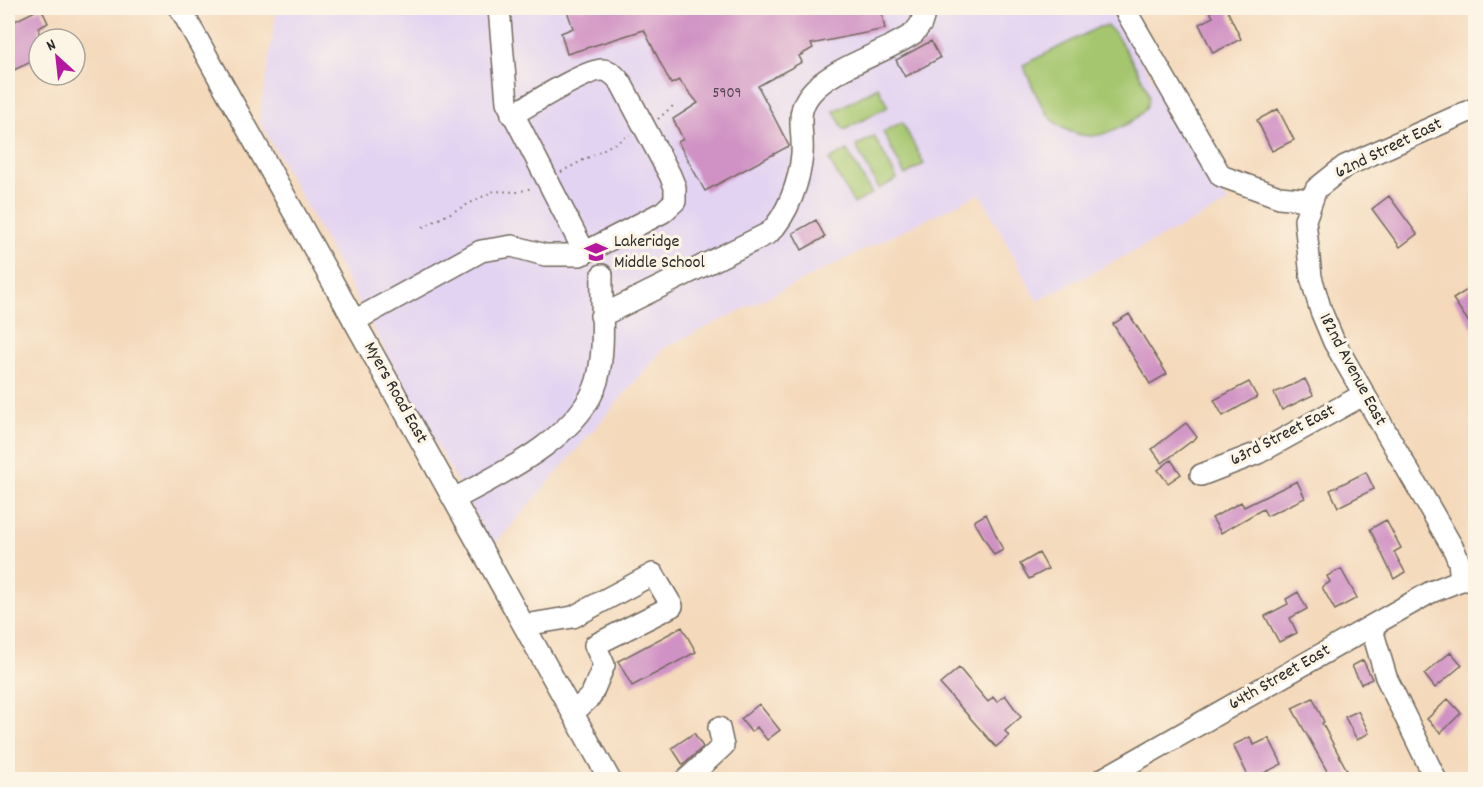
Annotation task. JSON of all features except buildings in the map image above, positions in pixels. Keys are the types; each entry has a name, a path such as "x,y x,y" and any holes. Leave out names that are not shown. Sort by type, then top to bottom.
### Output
{"street":[{"name":"Myers Road East","path":"180,8 610,780"},
{"path":"499,8 506,92 512,115 585,253"},
{"path":"601,316 769,233 784,213 800,164 802,152 799,118 810,93 826,80 914,33 921,24 926,8"},
{"path":"1124,8 1221,176 1279,197 1311,200"},
{"path":"354,321 481,251 512,246 554,256 585,253 668,209 675,197 670,175 621,83 609,72 598,70 585,75 512,115"},
{"name":"62nd Street East","path":"1311,200 1316,189 1345,166 1476,108"},
{"name":"182nd Avenue East","path":"1311,200 1305,220 1305,241 1311,277 1330,332 1363,395 1454,550 1468,580"},
{"path":"454,499 544,446 587,405 597,381 601,355 602,275"},
{"name":"63rd Street East","path":"1201,475 1258,453 1363,395"},
{"path":"525,625 573,617 653,574 672,606 595,645"},
{"name":"64th Street East","path":"1101,780 1431,592 1468,580"},
{"path":"573,617 595,645 604,665 591,696 573,713"},
{"path":"1371,626 1386,677 1436,780"},
{"path":"686,780 723,746 719,728"}],"shaded area":[{"name":"Lakeridge Middle School","path":"277,8 1109,8 1228,203 1037,301 980,193 664,348 493,547 259,120"}],"green space":[{"path":"1107,26 1115,33 1138,70 1148,93 1148,101 1145,109 1138,116 1119,128 1092,136 1072,132 1061,127 1048,114 1038,99 1023,65 1099,27"},
{"path":"878,87 888,107 844,130 834,111"},
{"path":"902,122 924,164 905,175 883,132"},
{"path":"874,136 897,179 879,189 856,146"},
{"path":"847,150 872,194 854,204 829,160"}],"place":[{"name":"Lakeridge Middle School","path":"596,252"}]}
